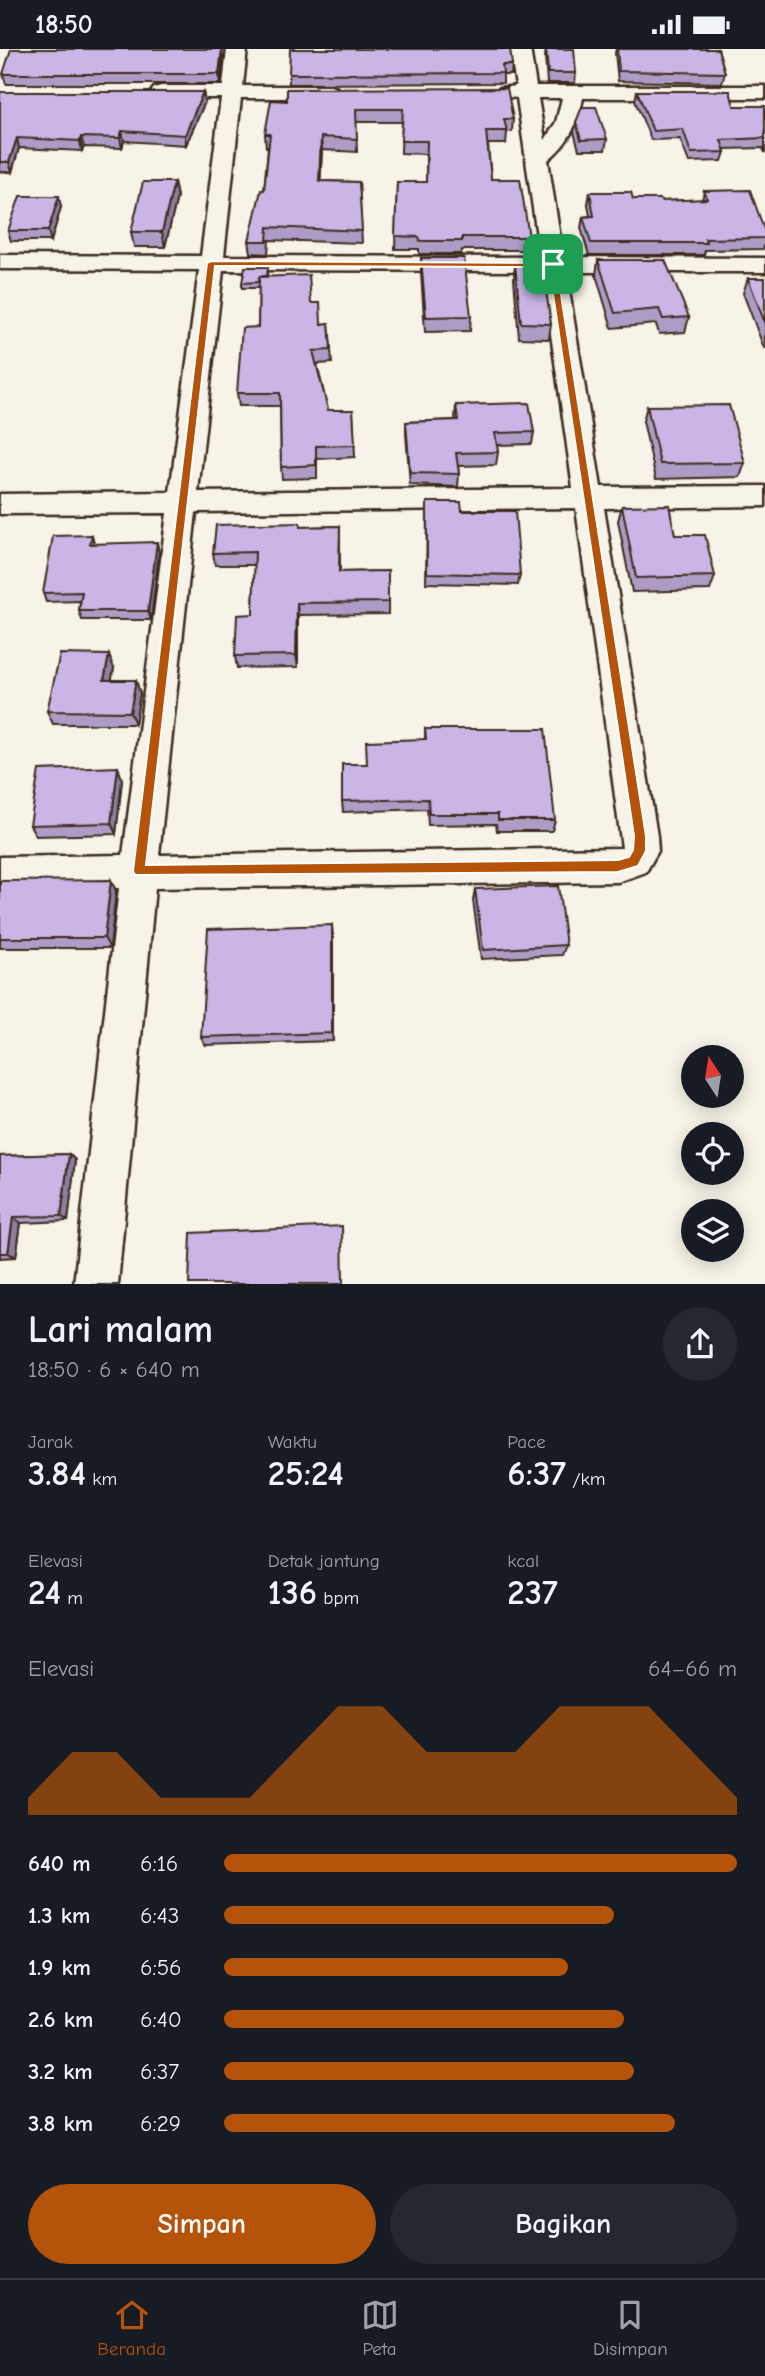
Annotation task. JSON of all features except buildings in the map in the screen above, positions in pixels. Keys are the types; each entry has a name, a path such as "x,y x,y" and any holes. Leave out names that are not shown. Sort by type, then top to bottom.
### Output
{"street":[{"path":"96,1284 139,871 237,49"},
{"path":"0,873 618,866 634,862 640,851 640,836 520,49"},
{"path":"136,92 353,92"},
{"path":"487,92 765,92"},
{"path":"537,157 557,143 564,131 574,92"},
{"path":"0,262 765,265"},
{"path":"0,503 765,496"}],"route":[{"path":"211,263 553,264 640,836 640,851 634,862 618,866 139,871 211,263"}]}
